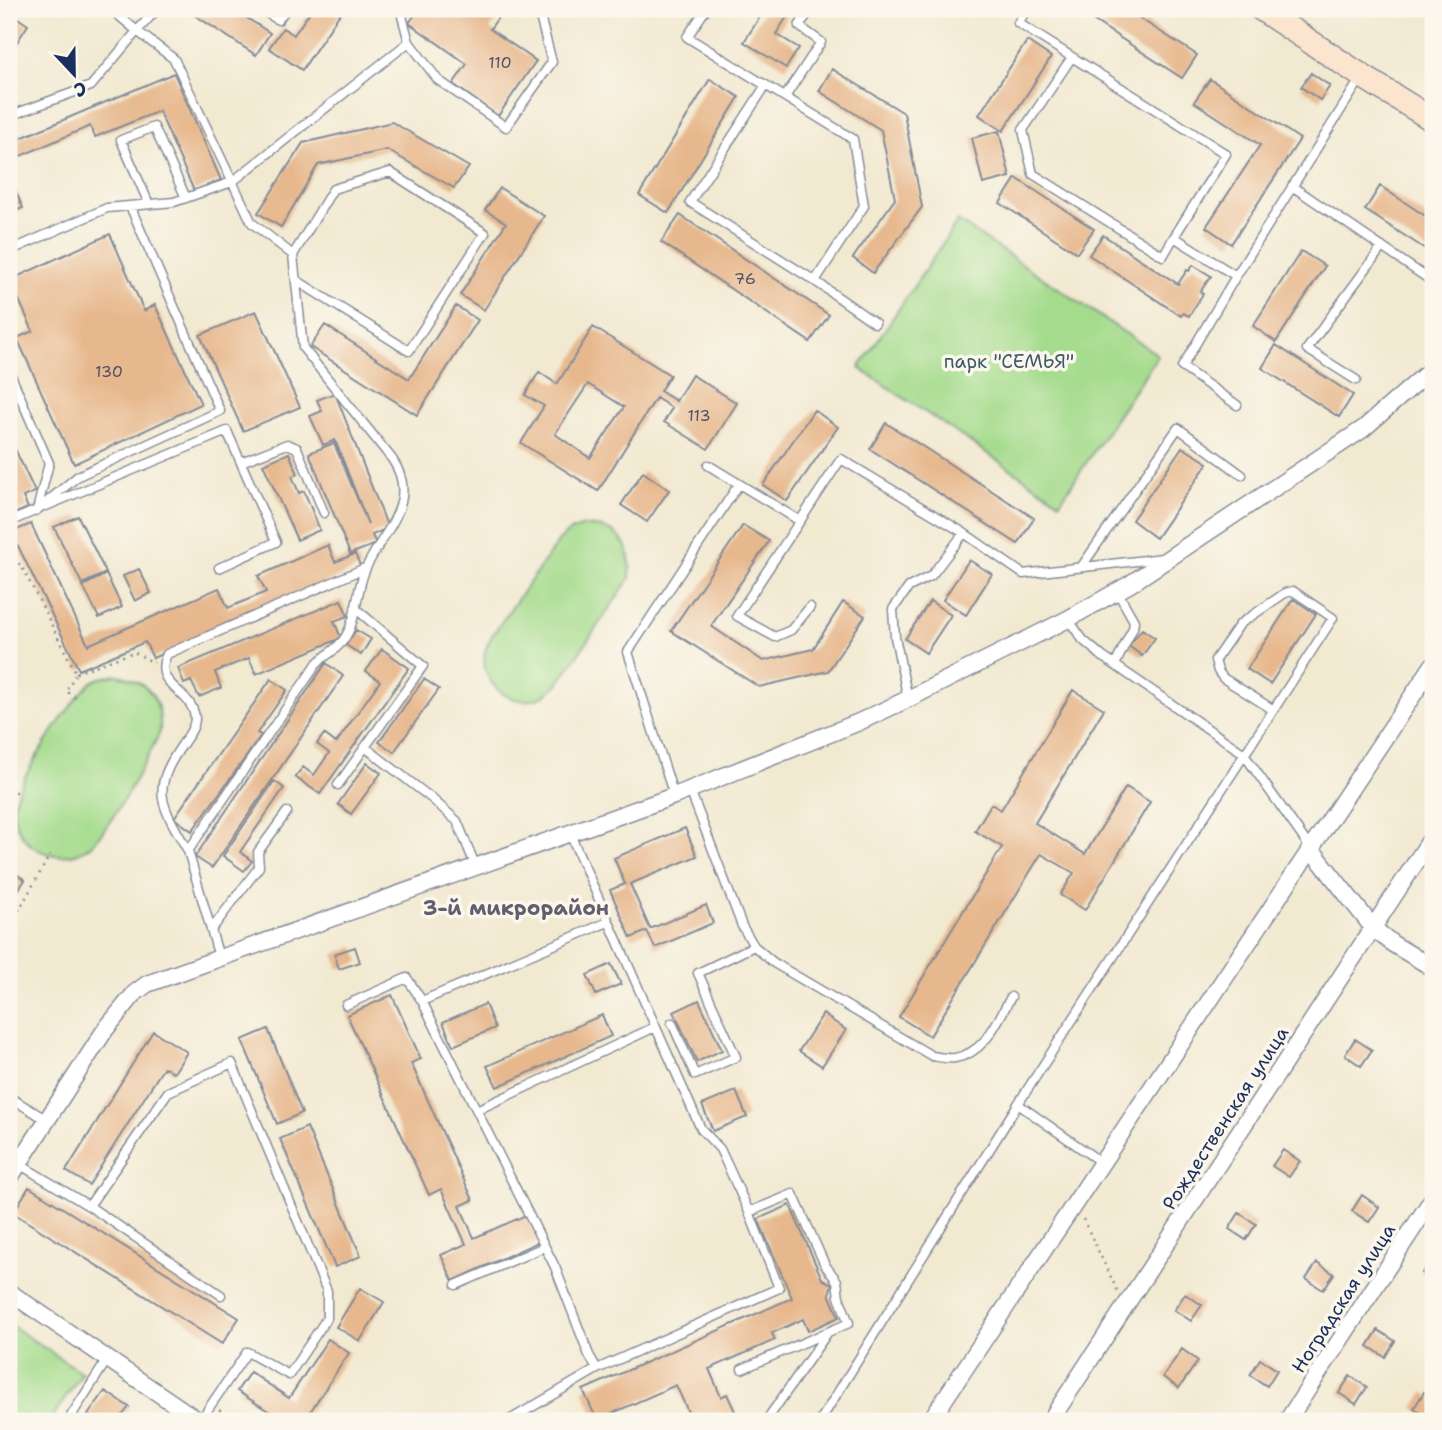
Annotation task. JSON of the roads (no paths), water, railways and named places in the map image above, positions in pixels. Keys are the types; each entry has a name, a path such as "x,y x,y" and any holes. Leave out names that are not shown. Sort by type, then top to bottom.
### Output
{"main road":[{"path":"1261,9 1433,120"}],"street":[{"path":"9,1179 105,1030 135,993 162,977 674,796 859,722 908,699 1068,619 1117,591 1363,429 1433,368"},
{"path":"930,1421 1433,665"},
{"name":"Рождественская улица","path":"1050,1421 1433,836"},
{"path":"1311,849 1374,929 1433,968"},
{"name":"Ноградская улица","path":"1287,1421 1433,1198"},
{"path":"9,1292 200,1421"}],"lane":[{"path":"111,9 174,59 252,223 293,255"},
{"path":"9,116 91,86 157,9"},
{"path":"261,9 278,20 286,9"},
{"path":"406,9 402,16 409,43 438,80 506,127 552,62 538,9"},
{"path":"706,9 687,37 853,139 864,206 815,281"},
{"path":"785,97 821,41 799,26 811,9"},
{"path":"1027,9 1018,23 1072,57 1226,154 1163,256 1033,174 1023,130 1072,57"},
{"path":"9,251 107,208 174,202 232,183 409,43"},
{"path":"1237,405 1182,367 1362,76"},
{"path":"766,85 690,202 815,281 875,323"},
{"path":"149,204 121,141 154,127 186,198"},
{"path":"188,851 318,662 346,636 365,569 402,502 404,486 399,469 303,348 293,255 333,189 390,172 485,233 409,351 296,279"},
{"path":"1292,186 1433,282"},
{"path":"37,510 78,475 220,411 130,206"},
{"path":"1174,237 1236,276"},
{"path":"1356,380 1307,349 1382,247"},
{"path":"9,371 49,463 37,510"},
{"path":"1082,566 1178,428 1241,475"},
{"path":"9,522 227,431 276,542 219,568"},
{"path":"241,462 287,443 297,448 324,513"},
{"path":"810,607 791,630 775,637 737,616 841,459 964,533 1023,574 1169,558"},
{"path":"708,465 800,521"},
{"path":"674,796 628,652 739,484"},
{"path":"908,699 895,637 893,610 909,587 931,576 964,533"},
{"path":"219,957 188,851 163,805 161,788 168,768 195,721 192,705 164,678 162,665 167,654 365,569"},
{"path":"1115,665 1135,621 1117,591"},
{"path":"820,1421 1018,1104 1332,618 1293,591 1285,593 1240,624 1215,660 1223,678 1272,709"},
{"path":"338,785 423,666 355,608"},
{"path":"1068,619 1083,640 1115,665 1243,753 1311,849"},
{"path":"365,747 457,821 476,867"},
{"path":"690,790 742,926 754,946 774,963 932,1056 954,1058 973,1051 988,1038 1011,997"},
{"path":"211,930 259,867 258,852 287,813"},
{"path":"508,1421 597,1369 779,1287 720,1149 701,1129 570,834"},
{"path":"422,1001 608,922"},
{"path":"672,1023 695,1075 736,1057 698,973 754,946"},
{"path":"346,1004 407,978 422,1001 555,1266 589,1355 597,1369"},
{"path":"477,1111 655,1027"},
{"path":"89,1206 168,1093 232,1063 327,1291 327,1318 289,1375 247,1352 200,1421"},
{"path":"9,1097 47,1121"},
{"path":"1018,1104 1102,1163"},
{"path":"19,1164 89,1206 221,1294"},
{"path":"742,1369 849,1322 839,1297 837,1281 825,1265 793,1194 749,1212"},
{"path":"456,1285 544,1247"},
{"path":"766,1421 828,1332"},
{"path":"79,1421 71,1416 107,1360"}],"district":[{"name":"3-й микрорайон","path":"516,908"}],"park label":[{"name":"парк \"СЕМЬЯ\"","path":"1009,361"}]}
